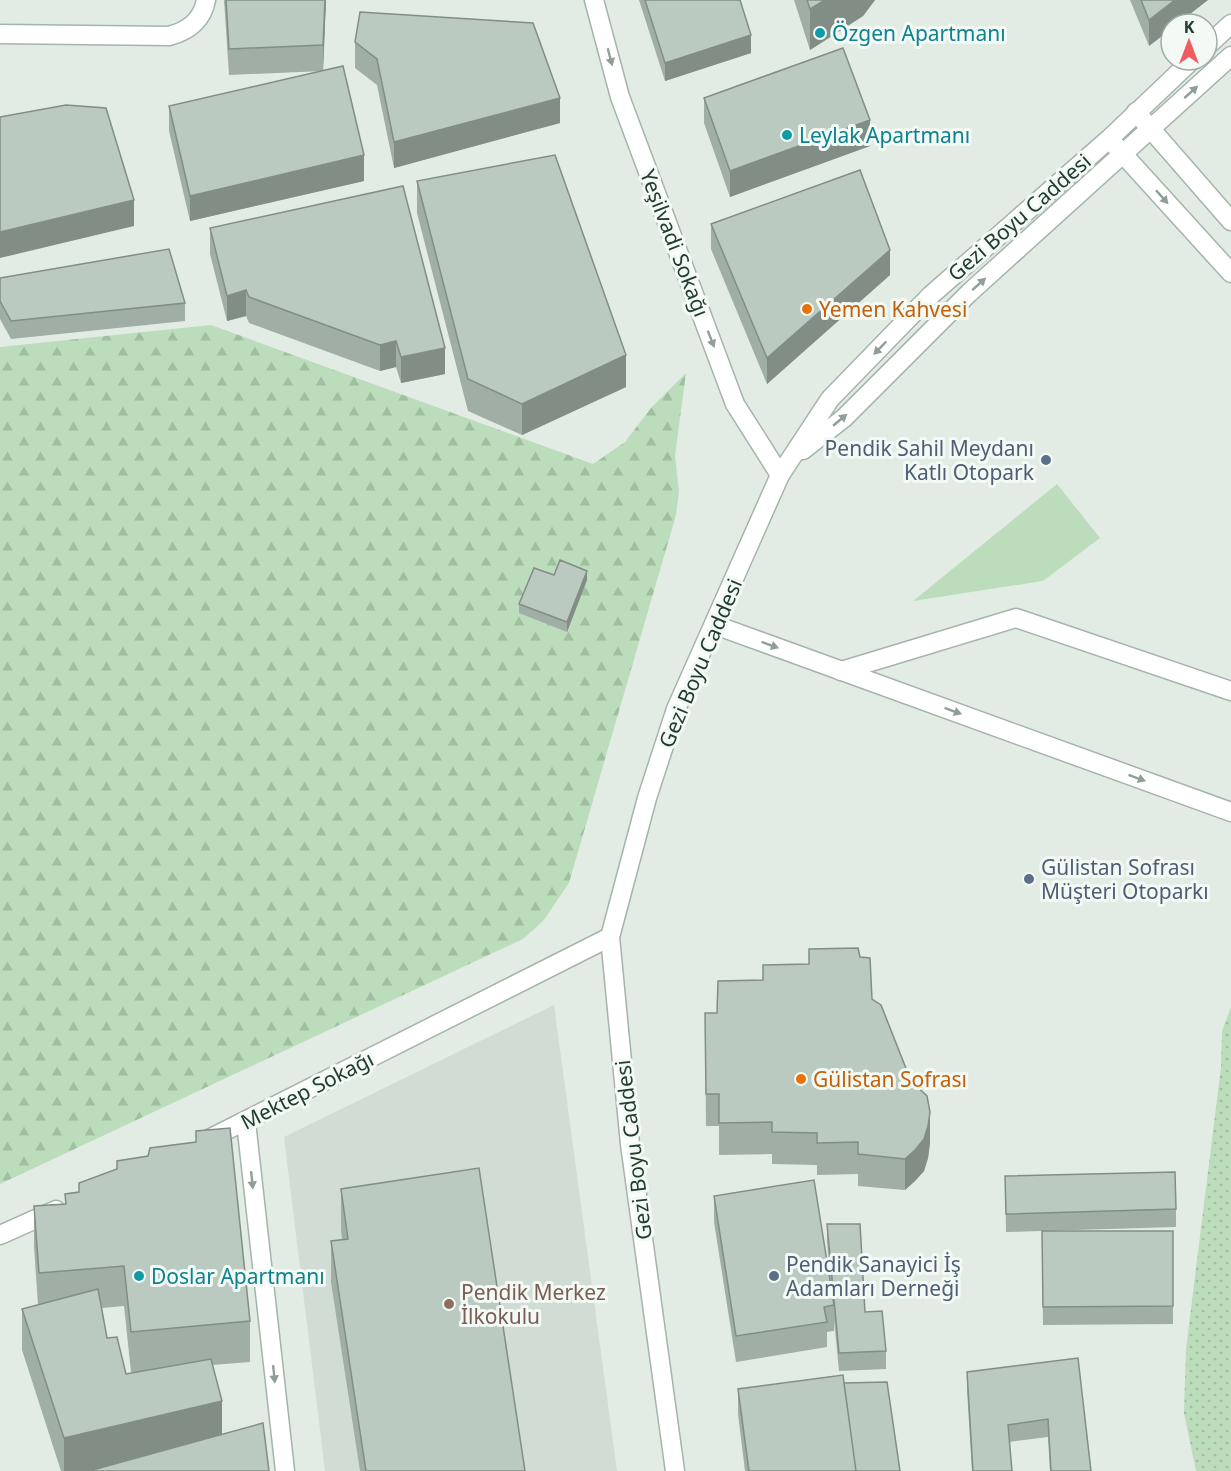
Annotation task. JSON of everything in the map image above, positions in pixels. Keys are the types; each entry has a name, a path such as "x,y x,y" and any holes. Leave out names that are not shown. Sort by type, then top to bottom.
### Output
{"street":[{"path":"0,34 169,36 190,27 199,18 206,0"},
{"name":"Yeşilvadi Sokağı","path":"594,0 620,98 735,404 780,475"},
{"path":"1219,35 1231,24"},
{"path":"794,456 844,418 969,293 1231,56"},
{"name":"Gezi Boyu Caddesi","path":"675,1471 630,1143 610,937 647,798 676,709 780,475 830,399 930,296 1109,139 1179,72"},
{"path":"1137,112 1231,221"},
{"path":"1109,139 1231,273"},
{"path":"841,671 1016,618 1231,691"},
{"path":"715,625 1231,812"},
{"name":"Mektep Sokağı","path":"192,1146 246,1122 610,937"},
{"path":"246,1122 285,1471"},
{"path":"0,1235 75,1201"}],"shaded area":[{"name":"Pendik Merkez İlkokulu","path":"554,1005 617,1471 325,1471 284,1137"}],"green space":[{"path":"211,325 593,464 625,442 651,408 686,373 675,456 679,491 676,515 569,883 543,921 523,939 0,1184 0,347"},
{"path":"1057,484 1100,538 1043,581 913,601"},
{"path":"1231,1007 1231,1471 1196,1471 1184,1413 1186,1349 1221,1067 1222,1031"}],"building":[{"path":"226,0 325,0 323,45 229,49"},
{"path":"645,0 740,0 751,35 665,63"},
{"path":"807,0 825,0 810,9"},
{"path":"1141,0 1175,0 1159,12 1149,20"},
{"path":"360,12 533,23 560,98 394,142 377,59 355,42"},
{"name":"Leylak Apartmanı","path":"843,48 870,120 730,171 704,98"},
{"path":"343,66 364,155 190,196 169,106"},
{"path":"66,105 106,108 134,200 0,232 0,117"},
{"path":"555,155 626,355 522,404 468,379 417,181"},
{"path":"860,170 890,250 767,358 711,224"},
{"path":"403,186 445,348 401,357 396,341 380,345 249,297 246,290 227,296 210,228"},
{"path":"169,249 185,303 11,321 0,301 0,278"},
{"path":"560,560 587,571 567,622 519,604 534,568 554,575"},
{"name":"Gülistan Sofrası","path":"858,948 860,957 870,958 872,999 881,1005 911,1081 927,1096 930,1112 924,1139 905,1159 858,1154 858,1142 817,1143 817,1133 772,1132 772,1122 719,1123 719,1094 706,1094 705,1013 717,1013 718,981 763,980 763,965 809,964 809,949"},
{"name":"Doslar Apartmanı","path":"230,1128 250,1321 131,1332 124,1266 39,1273 34,1206 66,1204 65,1194 79,1192 79,1183 117,1169 117,1161 148,1156 150,1148 196,1142 196,1131"},
{"path":"479,1168 525,1471 366,1471 331,1241 348,1239 341,1189"},
{"path":"1175,1172 1176,1209 1006,1214 1005,1176"},
{"name":"Pendik Sanayici İş Adamları Derneği","path":"814,1180 834,1305 824,1307 827,1322 736,1336 714,1196"},
{"path":"827,1224 860,1224 865,1312 882,1311 886,1351 839,1353"},
{"path":"1042,1231 1173,1231 1173,1306 1043,1307"},
{"path":"98,1289 107,1338 117,1337 126,1374 211,1359 222,1401 64,1438 22,1309"},
{"path":"1078,1358 1091,1471 1051,1471 1048,1419 1008,1425 1012,1471 973,1471 967,1372"},
{"path":"843,1375 856,1471 749,1471 738,1389"},
{"path":"887,1382 900,1471 856,1471 844,1383"},
{"path":"263,1423 269,1471 89,1471"}],"place":[{"name":"Özgen Apartmanı","path":"820,33"},
{"name":"Leylak Apartmanı","path":"787,135"},
{"name":"Yemen Kahvesi","path":"807,309"},
{"name":"Pendik Sahil Meydanı Katlı Otopark","path":"1046,460"},
{"name":"Gülistan Sofrası Müşteri Otoparkı","path":"1029,879"},
{"name":"Gülistan Sofrası","path":"801,1079"},
{"name":"Doslar Apartmanı","path":"139,1276"},
{"name":"Pendik Sanayici İş Adamları Derneği","path":"774,1276"},
{"name":"Pendik Merkez İlkokulu","path":"449,1304"}]}
